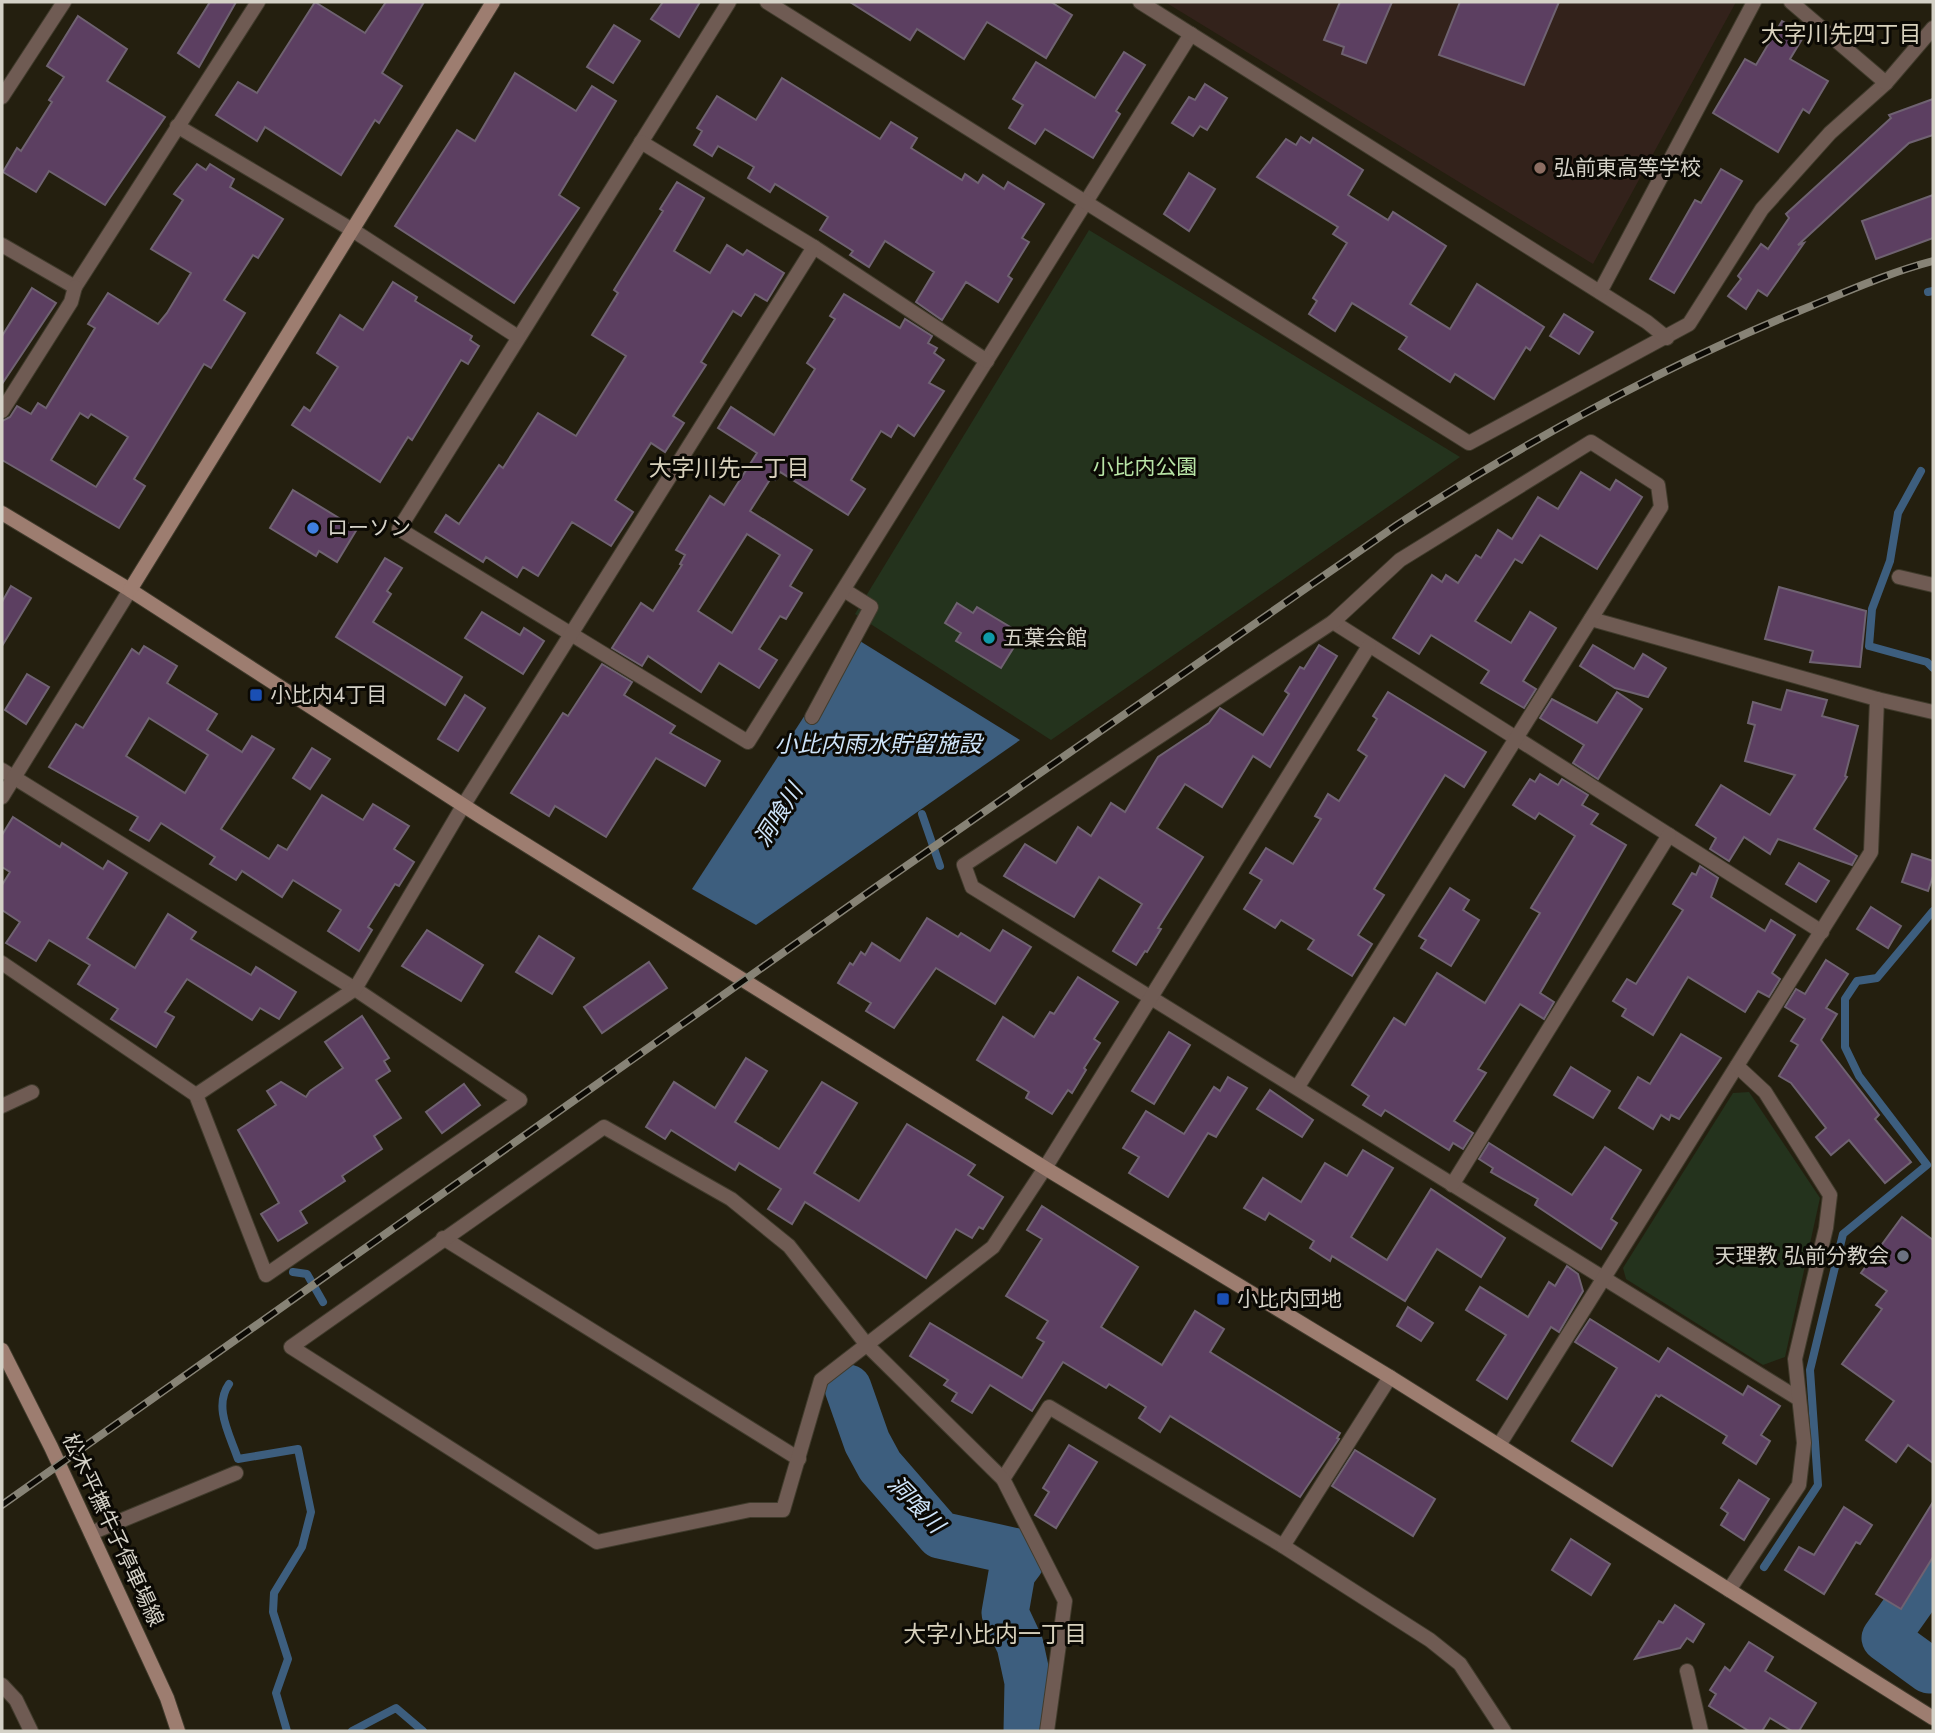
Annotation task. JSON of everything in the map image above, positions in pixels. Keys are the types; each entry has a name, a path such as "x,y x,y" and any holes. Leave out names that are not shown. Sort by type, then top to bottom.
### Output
{"street":[{"path":"2,97 64,2"},
{"path":"2,411 71,302 75,286 258,2"},
{"path":"2,797 8,774 130,590 493,2"},
{"path":"729,2 399,529 748,742 1191,34"},
{"path":"767,2 1469,443 1689,324 1762,209 1830,133 1886,83 1933,28"},
{"path":"1140,2 1600,292 1667,338"},
{"path":"1600,292 1754,2"},
{"path":"1791,2 1886,83"},
{"path":"177,126 354,231 518,337"},
{"path":"641,142 814,247 987,361"},
{"path":"2,245 75,286"},
{"path":"197,1095 355,989 464,806 814,247"},
{"path":"1297,1088 1661,507 1658,485 1591,442 1400,560 1333,622 964,864 972,887 1799,1399"},
{"path":"2,513 130,590 464,806 1045,1168 1390,1377 1933,1718"},
{"path":"1899,577 1933,585"},
{"path":"812,717 871,607 844,590"},
{"path":"1591,619 1877,699 1933,712"},
{"path":"1333,622 1822,932"},
{"path":"1047,1731 1065,1601 1003,1479 867,1345 789,1246 731,1199 604,1126 290,1348 597,1542 750,1510 783,1510 821,1380 867,1345 993,1247 1045,1168 1369,646"},
{"path":"1499,1446 1871,852 1877,699"},
{"path":"2,963 197,1095 266,1275 520,1100 355,989 8,774"},
{"path":"1452,1185 1669,835"},
{"path":"1729,1590 1799,1485 1804,1443 1794,1359 1826,1228 1830,1195 1765,1092 1737,1066"},
{"path":"2,1106 32,1092"},
{"path":"443,1238 799,1459"},
{"name":"松木平撫牛子停車場線","path":"2,1350 91,1532 167,1698 178,1731"},
{"path":"1283,1546 1390,1377"},
{"path":"1003,1479 1049,1408 1283,1546 1430,1640 1460,1664 1504,1731"},
{"path":"91,1532 236,1474"},
{"path":"1687,1671 1701,1731"},
{"path":"2,1685 16,1700 31,1731"}],"shaded area":[{"name":"弘前東高等学校","path":"1165,2 1736,2 1593,264"}],"green space":[{"name":"小比内公園","path":"1089,230 1460,457 1051,740 855,614"},
{"path":"1749,1092 1820,1198 1785,1357 1763,1365 1626,1279 1623,1268 1733,1093"}],"water":[{"name":"小比内雨水貯留施設","path":"855,638 1020,740 756,925 692,889"}],"building":[{"path":"210,2 236,2 199,67 178,53"},
{"path":"315,2 365,33 386,2 424,2 382,73 402,86 379,123 375,120 341,175 265,127 257,141 216,115 238,82 257,93"},
{"path":"663,2 700,2 679,37 651,19"},
{"path":"850,2 1051,2 1072,15 1046,58 987,22 964,59 917,29 910,40"},
{"path":"1340,2 1392,2 1366,63 1342,54 1344,47 1324,40"},
{"path":"1460,2 1559,2 1524,85 1439,55"},
{"path":"78,16 127,49 107,81 165,117 105,205 49,171 36,192 3,172 17,148 21,151 52,102 49,100 64,77 47,66"},
{"path":"1782,21 1805,34 1790,59 1828,81 1809,113 1803,109 1778,152 1713,113 1745,59 1756,65"},
{"path":"614,25 640,41 613,83 587,67"},
{"path":"1124,52 1145,65 1116,111 1120,114 1093,158 1045,129 1035,144 1009,128 1023,105 1013,99 1036,62 1095,98"},
{"path":"515,73 576,111 592,86 616,101 559,195 579,208 514,303 395,226 457,130 475,141"},
{"path":"782,78 880,139 891,122 917,138 911,148 962,180 965,174 978,183 983,175 1004,189 1008,182 1044,204 1022,238 1029,242 1008,276 1012,279 998,302 966,282 942,320 916,302 934,272 885,241 869,267 850,255 853,251 820,230 828,217 775,184 770,192 748,178 754,167 718,146 712,156 694,145 702,131 697,128 717,96 756,120"},
{"path":"1205,84 1227,98 1207,130 1200,126 1193,136 1172,123 1189,97 1195,100"},
{"path":"1933,99 1933,135 1909,143 1798,245 1804,243 1767,296 1758,290 1746,309 1728,296 1741,279 1738,276 1761,244 1768,249 1789,218 1786,214 1891,118 1889,115"},
{"path":"1301,137 1310,143 1313,138 1363,170 1348,195 1388,220 1393,212 1446,246 1410,304 1450,329 1477,284 1544,327 1530,350 1526,347 1494,399 1455,374 1450,382 1399,349 1407,337 1352,303 1335,331 1309,314 1317,301 1313,298 1347,243 1333,234 1338,227 1257,177 1286,139 1296,145"},
{"path":"197,164 206,170 210,164 234,179 230,187 283,219 258,258 253,255 224,300 245,313 211,368 204,364 134,479 145,486 119,528 2,460 2,421 10,417 17,406 31,414 38,403 46,408 95,328 88,324 108,293 158,324 167,313 191,273 151,249 183,200 174,194","holes":["80,413 88,418 91,414 128,437 96,487 51,460"]},
{"path":"1721,169 1742,181 1674,293 1650,279 1695,200 1701,203"},
{"path":"1189,173 1215,189 1189,231 1164,214"},
{"path":"677,182 704,198 674,251 710,273 727,245 743,255 747,250 784,273 767,301 755,294 741,316 733,311 701,362 706,365 673,416 684,423 665,452 651,443 615,500 633,512 611,546 572,522 538,576 523,567 517,577 486,557 483,562 435,532 446,515 459,524 499,465 503,468 538,413 576,436 626,356 592,335 618,293 614,290 663,211 660,209"},
{"path":"1933,195 1933,238 1876,259 1862,221"},
{"path":"393,282 417,297 415,301 472,336 470,340 479,346 468,364 461,360 412,440 408,437 380,482 292,425 304,407 310,411 338,367 317,353 340,315 363,330"},
{"path":"32,288 56,303 2,384 2,336"},
{"path":"844,294 900,328 905,319 932,336 928,343 937,348 934,353 944,360 929,383 944,391 914,436 898,425 891,437 881,431 851,480 865,489 848,515 780,472 775,480 771,478 750,511 812,550 790,586 802,593 786,619 780,616 759,649 777,660 759,688 719,663 701,692 648,656 642,666 612,648 641,603 653,611 682,565 680,564 685,555 676,550 710,496 724,505 757,453 718,428 731,407 774,435 815,369 807,363 835,319 830,316","holes":["747,534 780,555 732,633 698,611"]},
{"path":"1564,314 1593,332 1579,354 1550,336"},
{"path":"1581,472 1610,490 1616,480 1642,497 1597,569 1540,535 1522,563 1515,559 1475,621 1511,643 1530,612 1556,628 1523,681 1536,689 1524,708 1481,683 1489,671 1431,635 1419,654 1393,638 1432,575 1442,582 1446,575 1458,583 1476,555 1481,558 1498,530 1512,539 1538,497 1558,509"},
{"name":"ローソン","path":"293,490 357,529 337,562 319,551 316,556 270,528"},
{"path":"385,558 402,568 387,591 391,594 373,622 462,677 445,705 336,637"},
{"path":"11,586 31,598 2,646 2,602"},
{"path":"1779,587 1866,611 1860,667 1810,662 1813,651 1765,639"},
{"name":"五葉会館","path":"957,603 973,613 977,607 1022,634 1001,668 956,641 961,633 945,623"},
{"path":"482,612 520,635 524,628 544,641 523,674 465,638"},
{"path":"1319,645 1337,656 1270,767 1253,756 1222,807 1185,784 1157,828 1203,857 1158,928 1161,929 1147,952 1145,951 1136,965 1113,951 1142,904 1099,877 1074,917 1004,876 1025,844 1056,863 1078,827 1091,836 1111,803 1125,812 1158,757 1209,723 1220,708 1263,735 1289,694 1285,691 1300,667 1304,669"},
{"path":"1593,645 1634,669 1643,654 1666,668 1648,697 1615,688 1580,666"},
{"path":"144,646 177,666 167,683 217,714 207,730 242,752 252,736 274,749 221,829 269,859 278,845 287,850 322,795 363,820 373,804 409,826 394,849 414,862 399,886 395,884 368,927 372,930 359,951 328,931 341,910 293,880 282,897 242,871 236,880 210,864 215,857 161,823 149,841 130,830 138,817 49,767 76,724 83,728 132,649 139,654","holes":["149,718 208,755 185,793 126,756"]},
{"path":"602,664 632,682 624,695 675,726 670,733 720,761 705,786 656,758 606,837 555,806 549,816 511,793 563,713 568,716"},
{"path":"27,674 49,687 26,724 5,710"},
{"path":"1787,690 1827,700 1822,716 1858,726 1845,776 1847,777 1814,829 1857,856 1852,865 1778,839 1770,854 1744,837 1729,861 1710,849 1716,838 1696,825 1721,785 1770,815 1795,775 1745,761 1755,725 1748,723 1753,702 1781,710"},
{"path":"1388,692 1486,752 1464,787 1445,775 1374,889 1384,895 1358,935 1372,944 1352,976 1308,949 1314,940 1281,920 1275,928 1244,909 1262,880 1250,873 1266,848 1293,864 1321,819 1315,816 1328,794 1339,801 1367,756 1358,750 1377,719 1373,716"},
{"path":"1617,692 1642,709 1598,779 1573,763 1584,745 1540,718 1552,699 1597,723"},
{"path":"465,695 485,708 458,751 438,739"},
{"path":"312,748 330,759 310,789 293,778"},
{"path":"1540,774 1558,785 1562,779 1588,795 1582,805 1598,814 1591,824 1626,845 1540,993 1554,1002 1544,1019 1520,1004 1478,1069 1486,1073 1454,1121 1473,1133 1463,1149 1453,1143 1449,1150 1385,1110 1381,1116 1363,1105 1369,1096 1352,1085 1394,1018 1405,1025 1437,973 1485,1003 1540,913 1531,908 1575,836 1539,813 1535,819 1513,805 1530,779 1535,782"},
{"path":"13,817 60,847 62,843 103,869 108,861 127,873 87,938 135,968 168,914 196,932 191,939 251,975 256,967 296,992 279,1019 260,1008 252,1020 187,979 165,1012 174,1017 156,1047 111,1019 118,1009 78,984 90,965 49,940 36,961 6,943 20,922 2,910 2,885 10,872 2,867 2,835"},
{"path":"1912,854 1933,861 1933,876 1928,891 1902,882"},
{"path":"1799,863 1829,881 1816,902 1786,884"},
{"path":"1700,866 1718,878 1711,897 1765,931 1771,920 1795,935 1772,973 1780,979 1769,997 1758,991 1745,1012 1688,977 1653,1035 1622,1016 1626,1009 1613,1001 1627,979 1636,984 1683,910 1673,904 1692,873 1696,875"},
{"path":"1450,888 1469,900 1463,910 1479,920 1451,966 1421,948 1426,940 1419,936"},
{"path":"1871,907 1901,926 1888,948 1857,929"},
{"path":"927,918 958,937 961,933 990,951 1003,930 1031,947 995,1004 936,968 894,1028 866,1011 871,1003 838,983 850,963 853,965 861,952 865,955 872,943 900,961"},
{"path":"427,930 483,965 461,1001 402,966"},
{"path":"539,936 574,958 552,994 516,972"},
{"path":"1826,960 1848,974 1826,1008 1837,1014 1821,1040 1879,1115 1875,1119 1911,1162 1885,1183 1849,1140 1831,1155 1816,1137 1826,1128 1791,1083 1779,1076 1798,1045 1791,1041 1805,1019 1785,1007 1796,989 1805,994"},
{"path":"649,962 667,988 602,1033 584,1007"},
{"path":"1078,977 1118,1002 1094,1039 1100,1043 1084,1068 1086,1070 1072,1093 1068,1090 1052,1114 1026,1098 1029,1092 977,1060 1003,1017 1034,1037 1050,1012 1054,1014"},
{"path":"362,1016 389,1058 384,1061 390,1071 376,1080 401,1118 374,1136 382,1149 342,1176 345,1181 300,1211 307,1223 278,1241 261,1214 279,1203 238,1130 276,1105 267,1091 281,1082 306,1097 310,1091 343,1068 325,1042"},
{"path":"1169,1032 1190,1045 1154,1104 1132,1091"},
{"path":"1681,1034 1721,1058 1679,1119 1671,1115 1669,1120 1661,1115 1653,1129 1619,1108 1638,1077 1650,1084"},
{"path":"746,1058 767,1071 735,1122 779,1149 822,1082 857,1103 814,1173 859,1201 907,1124 975,1165 968,1175 1003,1197 983,1229 979,1227 972,1238 956,1229 926,1278 805,1202 792,1224 768,1209 781,1189 739,1163 735,1170 671,1130 665,1139 646,1127 674,1082 715,1108"},
{"path":"1571,1067 1610,1091 1593,1118 1554,1095"},
{"path":"1228,1077 1247,1088 1216,1137 1208,1133 1168,1197 1129,1173 1139,1157 1123,1148 1146,1111 1184,1134 1214,1087 1220,1091"},
{"path":"464,1084 480,1105 442,1133 426,1112"},
{"path":"1270,1090 1313,1120 1302,1137 1257,1109"},
{"path":"1489,1143 1572,1195 1605,1147 1641,1170 1611,1219 1617,1223 1601,1249 1535,1205 1538,1199 1491,1172 1493,1168 1479,1159"},
{"path":"1363,1150 1393,1168 1351,1237 1387,1260 1431,1189 1505,1238 1481,1277 1437,1249 1405,1301 1332,1256 1330,1261 1310,1248 1314,1241 1269,1213 1265,1220 1244,1208 1263,1178 1301,1202 1325,1163 1347,1176"},
{"path":"1042,1206 1138,1267 1101,1327 1162,1365 1195,1311 1224,1329 1210,1352 1340,1433 1337,1438 1339,1439 1300,1497 1170,1416 1160,1432 1139,1418 1146,1407 1109,1384 1106,1388 1063,1362 1032,1411 990,1385 972,1413 952,1401 957,1393 944,1385 948,1380 910,1356 930,1323 1022,1378 1044,1342 1037,1338 1048,1321 1006,1296 1042,1239 1027,1230"},
{"path":"1902,1217 1933,1240 1933,1463 1908,1445 1896,1462 1866,1440 1894,1401 1842,1364 1882,1309 1876,1305 1887,1291 1861,1273"},
{"path":"1567,1266 1578,1274 1583,1291 1559,1332 1551,1327 1507,1399 1477,1380 1506,1335 1466,1310 1480,1287 1528,1317 1549,1282 1555,1286"},
{"path":"1408,1307 1433,1323 1421,1341 1397,1326"},
{"path":"1590,1319 1659,1362 1668,1348 1743,1395 1748,1386 1780,1406 1761,1435 1770,1441 1756,1464 1723,1443 1727,1436 1661,1395 1656,1395 1612,1466 1572,1441 1617,1368 1575,1342"},
{"path":"1069,1445 1097,1462 1056,1528 1035,1515 1049,1492 1043,1488"},
{"path":"1355,1450 1435,1499 1413,1536 1332,1486"},
{"path":"1739,1480 1769,1499 1744,1540 1721,1525 1728,1513 1721,1508"},
{"path":"1933,1502 1933,1557 1901,1609 1876,1594"},
{"path":"1844,1507 1872,1525 1860,1544 1856,1542 1824,1594 1785,1570 1799,1547 1814,1555"},
{"path":"1571,1539 1610,1564 1591,1595 1552,1570"},
{"path":"1675,1605 1704,1624 1693,1642 1687,1638 1680,1648 1635,1659 1659,1621 1663,1623"},
{"path":"1749,1642 1773,1657 1765,1671 1816,1703 1799,1731 1792,1731 1770,1718 1762,1731 1749,1731 1709,1706 1716,1694 1710,1690 1725,1667 1730,1671"}],"waterway":[{"path":"1928,292 1933,291"},
{"path":"1921,471 1898,513 1890,561 1872,609 1869,646 1927,662 1933,668"},
{"path":"922,814 940,866"},
{"path":"1764,1567 1818,1485 1810,1370 1843,1234 1927,1165 1859,1076 1845,1047 1845,999 1857,981 1877,978 1933,911"},
{"path":"293,1272 307,1274 323,1302"},
{"path":"229,1384 224,1393 224,1421 238,1459 298,1449 311,1512 302,1547 274,1593 273,1612 288,1659 276,1693 287,1731"},
{"name":"洞喰川","path":"848,1388 867,1442 880,1466 940,1535 1017,1552 1021,1561 1012,1573 1005,1613 1020,1645 1028,1682 1027,1731"},
{"path":"1929,1670 1885,1638 1933,1570"},
{"path":"352,1731 396,1708 423,1731"}],"railway":[{"path":"2,1505 876,887 1445,494 1543,436 1695,357 1882,277 1933,261"}],"place":[{"name":"弘前東高等学校","path":"1540,168"},
{"name":"ローソン","path":"313,528"},
{"name":"五葉会館","path":"989,638"},
{"name":"小比内4丁目","path":"256,695"},
{"name":"天理教 弘前分教会","path":"1903,1256"},
{"name":"小比内団地","path":"1223,1299"}],"district":[{"name":"大字川先四丁目","path":"1841,34"},
{"name":"大字川先一丁目","path":"729,468"},
{"name":"大字小比内一丁目","path":"995,1634"}]}
